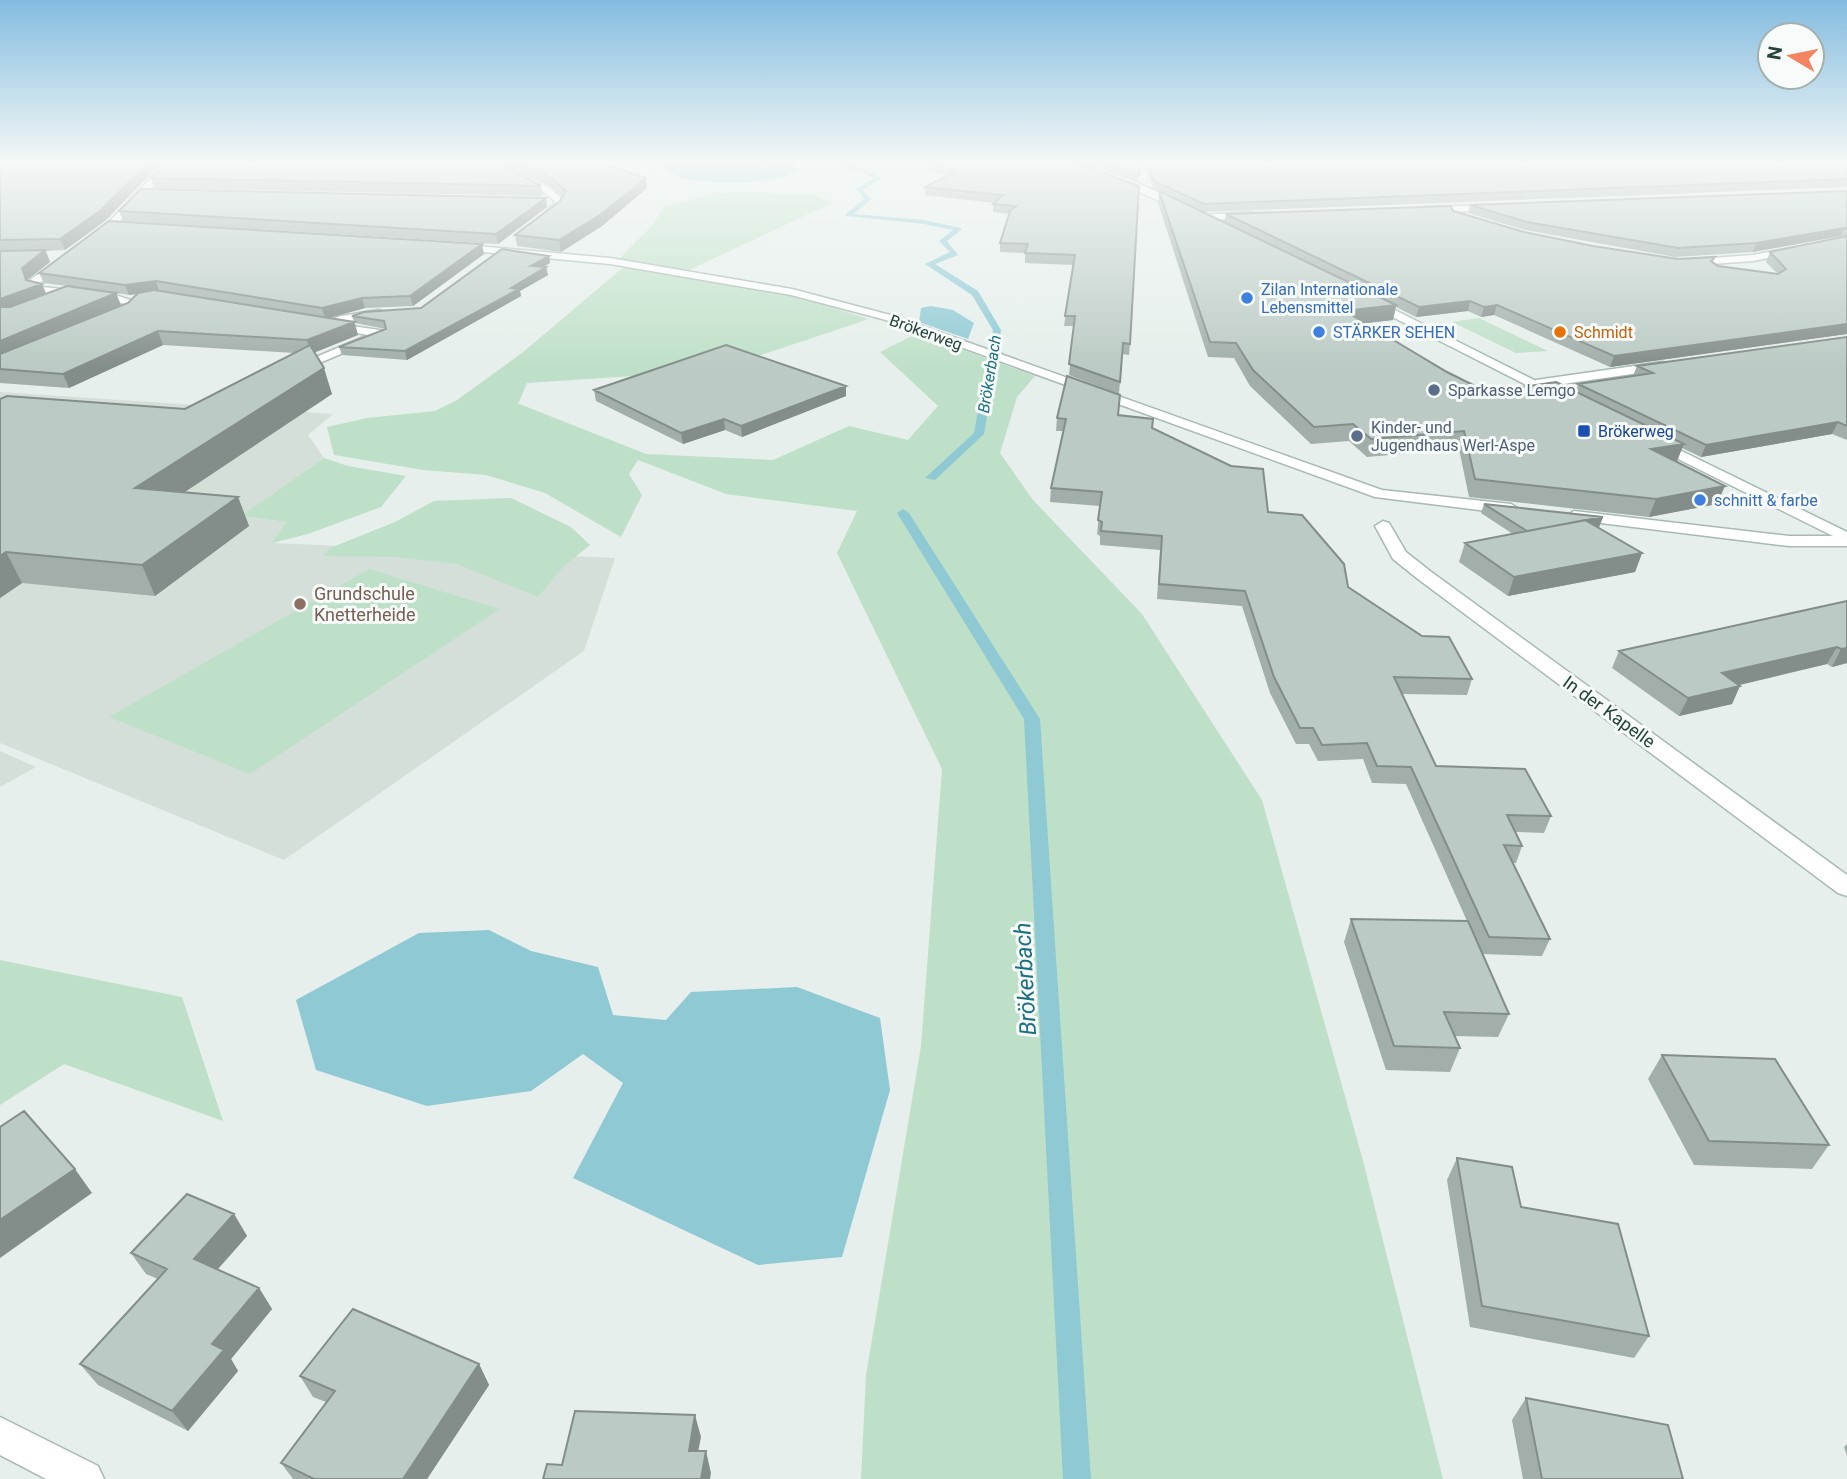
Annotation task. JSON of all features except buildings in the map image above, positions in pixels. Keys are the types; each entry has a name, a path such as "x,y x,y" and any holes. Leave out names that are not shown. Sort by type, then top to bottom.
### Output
{"street":[{"path":"79,248 103,230"},
{"path":"490,260 516,240"},
{"name":"Brökerweg","path":"435,246 610,261 792,292 890,318 1380,494 1525,511"},
{"path":"1734,272 1675,263 1753,258 1804,248"},
{"path":"55,256 69,256 35,281 38,290 131,301 150,299"},
{"path":"1753,258 1767,271"},
{"path":"49,303 74,293"},
{"path":"1359,296 1571,402"},
{"path":"116,316 137,304 131,301"},
{"path":"382,333 320,325 366,314 391,313"},
{"path":"278,375 382,333 393,326"},
{"path":"1536,384 1671,365"},
{"path":"1643,437 1847,540"},
{"path":"1565,515 1789,541 1847,540"},
{"name":"In der Kapelle","path":"1383,526 1399,555 1424,575 1847,887"},
{"path":"0,1436 85,1479"}],"shaded area":[{"name":"Grundschule Knetterheide","path":"0,392 333,414 308,435 324,458 242,516 286,522 273,543 615,558 584,651 284,860 0,743"},
{"path":"0,751 36,767 0,787"}],"green space":[{"path":"648,230 774,230 687,271 619,259"},
{"path":"626,265 788,294 869,319 758,356 664,374 527,383 517,403 646,454 773,460 849,426 908,440 938,406 880,352 918,333 1035,376 1017,397 1000,453 1033,500 1142,614 1262,800 1362,1157 1443,1479 861,1479 866,1375 921,1046 942,769 837,553 857,511 726,494 638,460 629,474 642,495 621,537 545,493 486,475 423,470 334,455 327,427 367,418 435,411 457,400 522,353"},
{"path":"1479,318 1548,351 1516,353 1452,322"},
{"path":"324,458 348,466 406,476 381,507 308,534 272,543 286,522 241,516"},
{"path":"511,498 571,527 590,545 563,567 538,597 457,564 397,557 323,556 330,548 395,522 434,501"},
{"path":"369,569 500,609 250,774 109,717"},
{"path":"0,960 182,997 223,1121 64,1064 0,1105"}],"water":[{"path":"931,306 953,310 974,323 968,339 919,322 921,308"},
{"path":"489,930 531,951 598,967 613,1015 666,1020 691,992 797,987 880,1018 890,1090 842,1257 758,1265 573,1178 623,1083 583,1054 531,1091 427,1106 316,1070 296,1000 419,933"}],"waterway":[{"name":"Brökerbach","path":"931,478 979,434 997,330 975,293 929,264 955,253 943,241 958,230"},
{"name":"Brökerbach","path":"903,513 1032,719 1077,1479"}],"place":[{"name":"Zilan Internationale Lebensmittel","path":"1247,298"},
{"name":"STÄRKER SEHEN","path":"1319,332"},
{"name":"Schmidt","path":"1560,332"},
{"name":"Sparkasse Lemgo","path":"1434,390"},
{"name":"Brökerweg","path":"1584,431"},
{"name":"Kinder- und Jugendhaus Werl-Aspe","path":"1357,436"},
{"name":"schnitt & farbe","path":"1700,500"},
{"name":"Grundschule Knetterheide","path":"300,604"}]}
